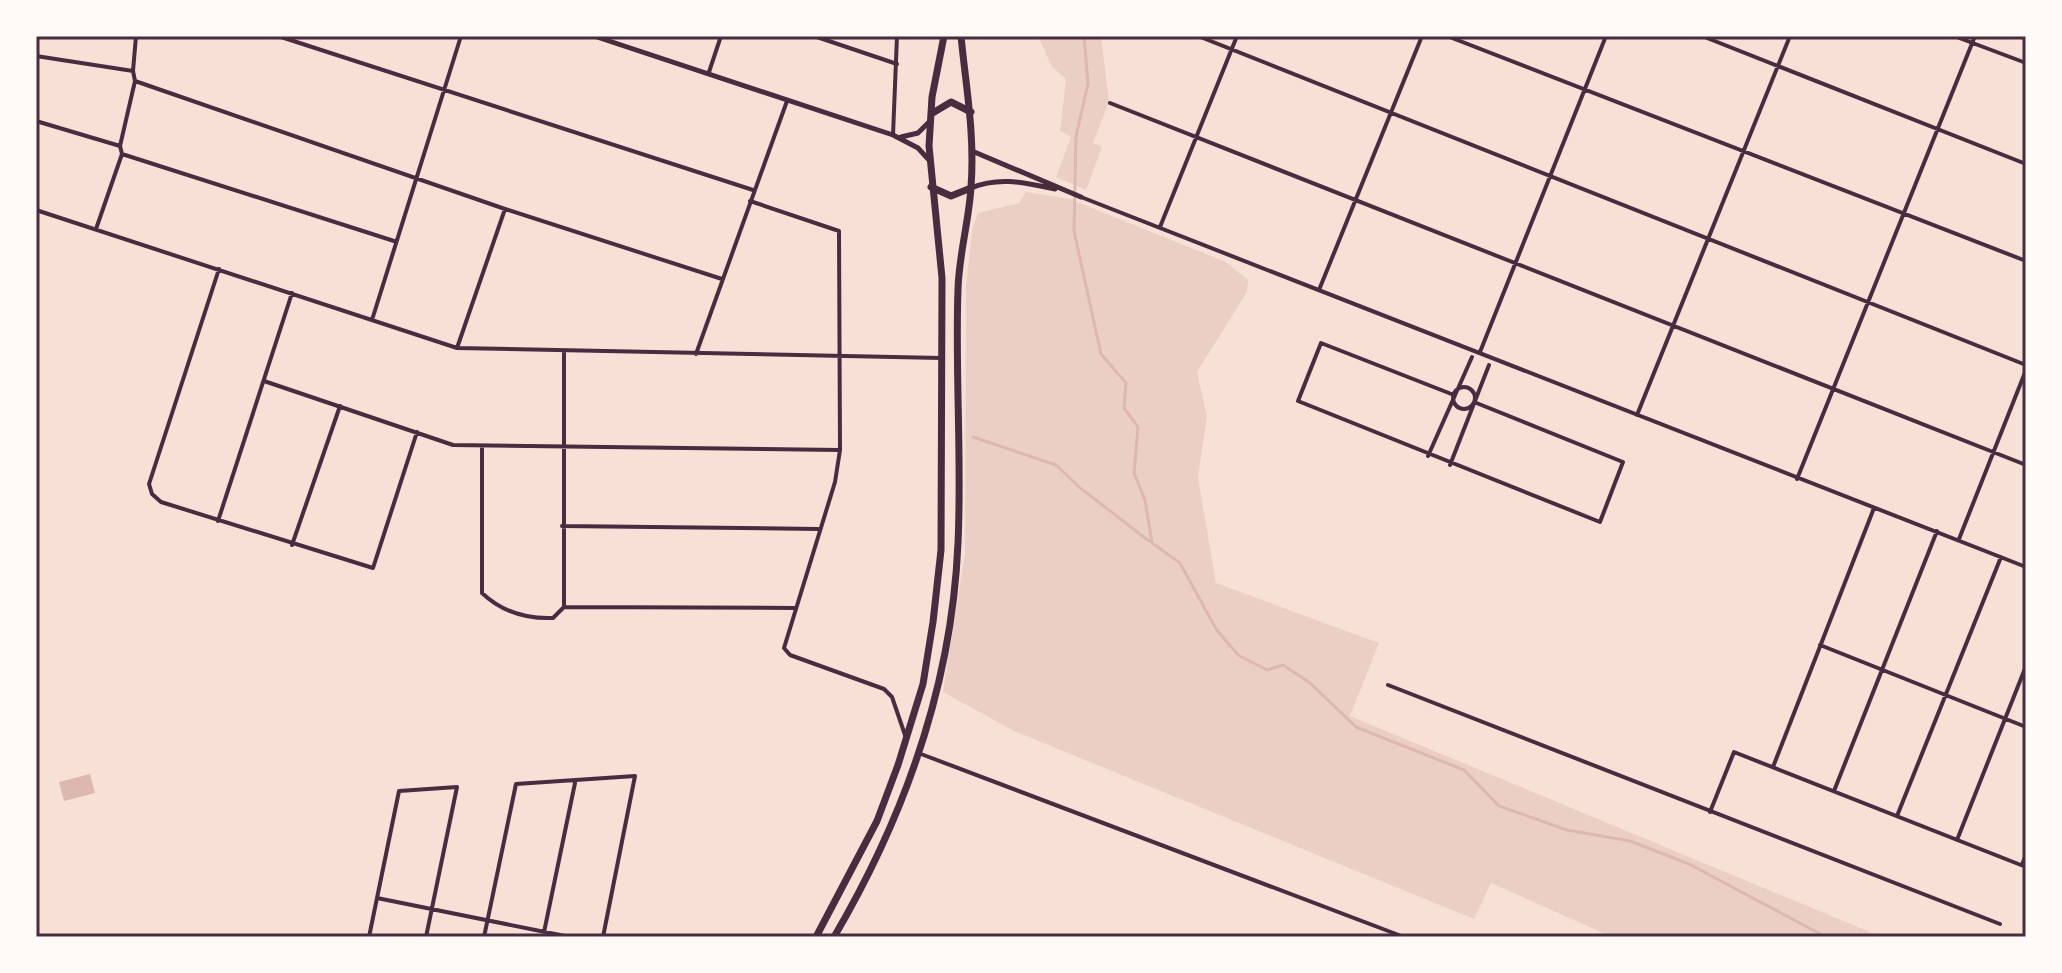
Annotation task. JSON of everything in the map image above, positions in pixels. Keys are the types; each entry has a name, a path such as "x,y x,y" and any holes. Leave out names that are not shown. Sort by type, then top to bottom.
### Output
{"main road":[{"path":"816,937 877,821 907,741 923,684 940,568 942,278 929,160 930,117 944,36"},
{"path":"834,937 870,876 921,754 952,616 958,543 958,287 971,188 972,113 961,36"},
{"path":"930,117 951,102 972,113"},
{"path":"931,187 951,196 971,188"}],"street":[{"path":"96,229 122,154 120,146 135,81 136,36"},
{"path":"278,36 753,190"},
{"path":"372,320 394,241 461,36"},
{"path":"594,36 897,136 918,148 929,160"},
{"path":"709,72 721,36"},
{"path":"814,36 897,64"},
{"path":"897,36 897,136"},
{"path":"1198,36 2026,368 1959,540"},
{"path":"1160,227 1237,36"},
{"path":"1319,290 1422,36"},
{"path":"1447,36 1903,216 2026,261"},
{"path":"1480,352 1606,36"},
{"path":"1702,36 2026,164"},
{"path":"1637,415 1790,36"},
{"path":"1954,36 2026,63"},
{"path":"1797,479 1975,36"},
{"path":"36,56 133,71"},
{"path":"135,81 505,209 722,279"},
{"path":"696,354 788,99"},
{"path":"1110,103 2026,465"},
{"path":"897,136 918,133 930,117"},
{"path":"36,121 120,146"},
{"path":"971,151 1797,479 2025,565"},
{"path":"122,154 394,241"},
{"path":"971,188 990,180 1006,180 1068,192"},
{"path":"750,201 839,231 840,450 835,482 784,639 784,648 790,655 884,689 892,697 907,741"},
{"path":"457,348 505,209"},
{"path":"36,210 457,348 941,358"},
{"path":"219,269 149,484 152,494 161,502 373,568 417,432"},
{"path":"218,521 292,293"},
{"path":"1454,395 1321,343 1298,401 1450,465 1600,522 1623,462 1474,402"},
{"path":"564,352 564,607"},
{"path":"1428,456 1472,357"},
{"path":"1450,465 1489,365"},
{"path":"264,381 453,445 840,450"},
{"path":"1454,395 1461,388 1468,388 1473,393 1474,402"},
{"path":"1454,395 1455,405 1462,409 1474,402"},
{"path":"292,545 340,406"},
{"path":"482,446 482,593 494,604 531,619 553,618 564,607 795,608"},
{"path":"1773,767 1874,508"},
{"path":"562,526 818,529"},
{"path":"1834,791 1937,531"},
{"path":"1897,816 2001,557"},
{"path":"1820,645 2026,727"},
{"path":"1957,840 2026,666"},
{"path":"1388,685 2000,924"},
{"path":"1710,812 1734,752 2024,866 2026,854"},
{"path":"921,754 1404,937"},
{"path":"484,937 516,784 635,776 603,937"},
{"path":"544,934 575,782"},
{"path":"369,937 399,791 457,787 426,937"},
{"path":"377,898 570,937"}],"shaded area":[{"path":"1038,36 1101,36 1109,102 1093,143 1102,147 1086,190 1056,177 1071,137 1060,131 1066,79 1052,67"},
{"path":"1026,192 1070,199 1226,262 1248,280 1247,292 1197,372 1207,416 1198,477 1216,583 1379,643 1350,716 1882,937 1612,937 1491,883 1474,919 1014,731 943,692 965,553 966,287 972,229 978,213 1019,203"},
{"path":"90,774 95,793 64,801 59,782"}],"waterway":[{"path":"1084,36 1088,84 1076,136 1074,231 1101,354 1126,383 1124,408 1138,427 1134,473 1145,500 1152,543 1180,563 1216,629 1238,655 1267,670 1283,665 1310,683 1356,727 1464,770 1499,806 1567,830 1630,841 1689,864 1826,937"},
{"path":"973,437 1056,465 1079,487 1149,541"}]}
